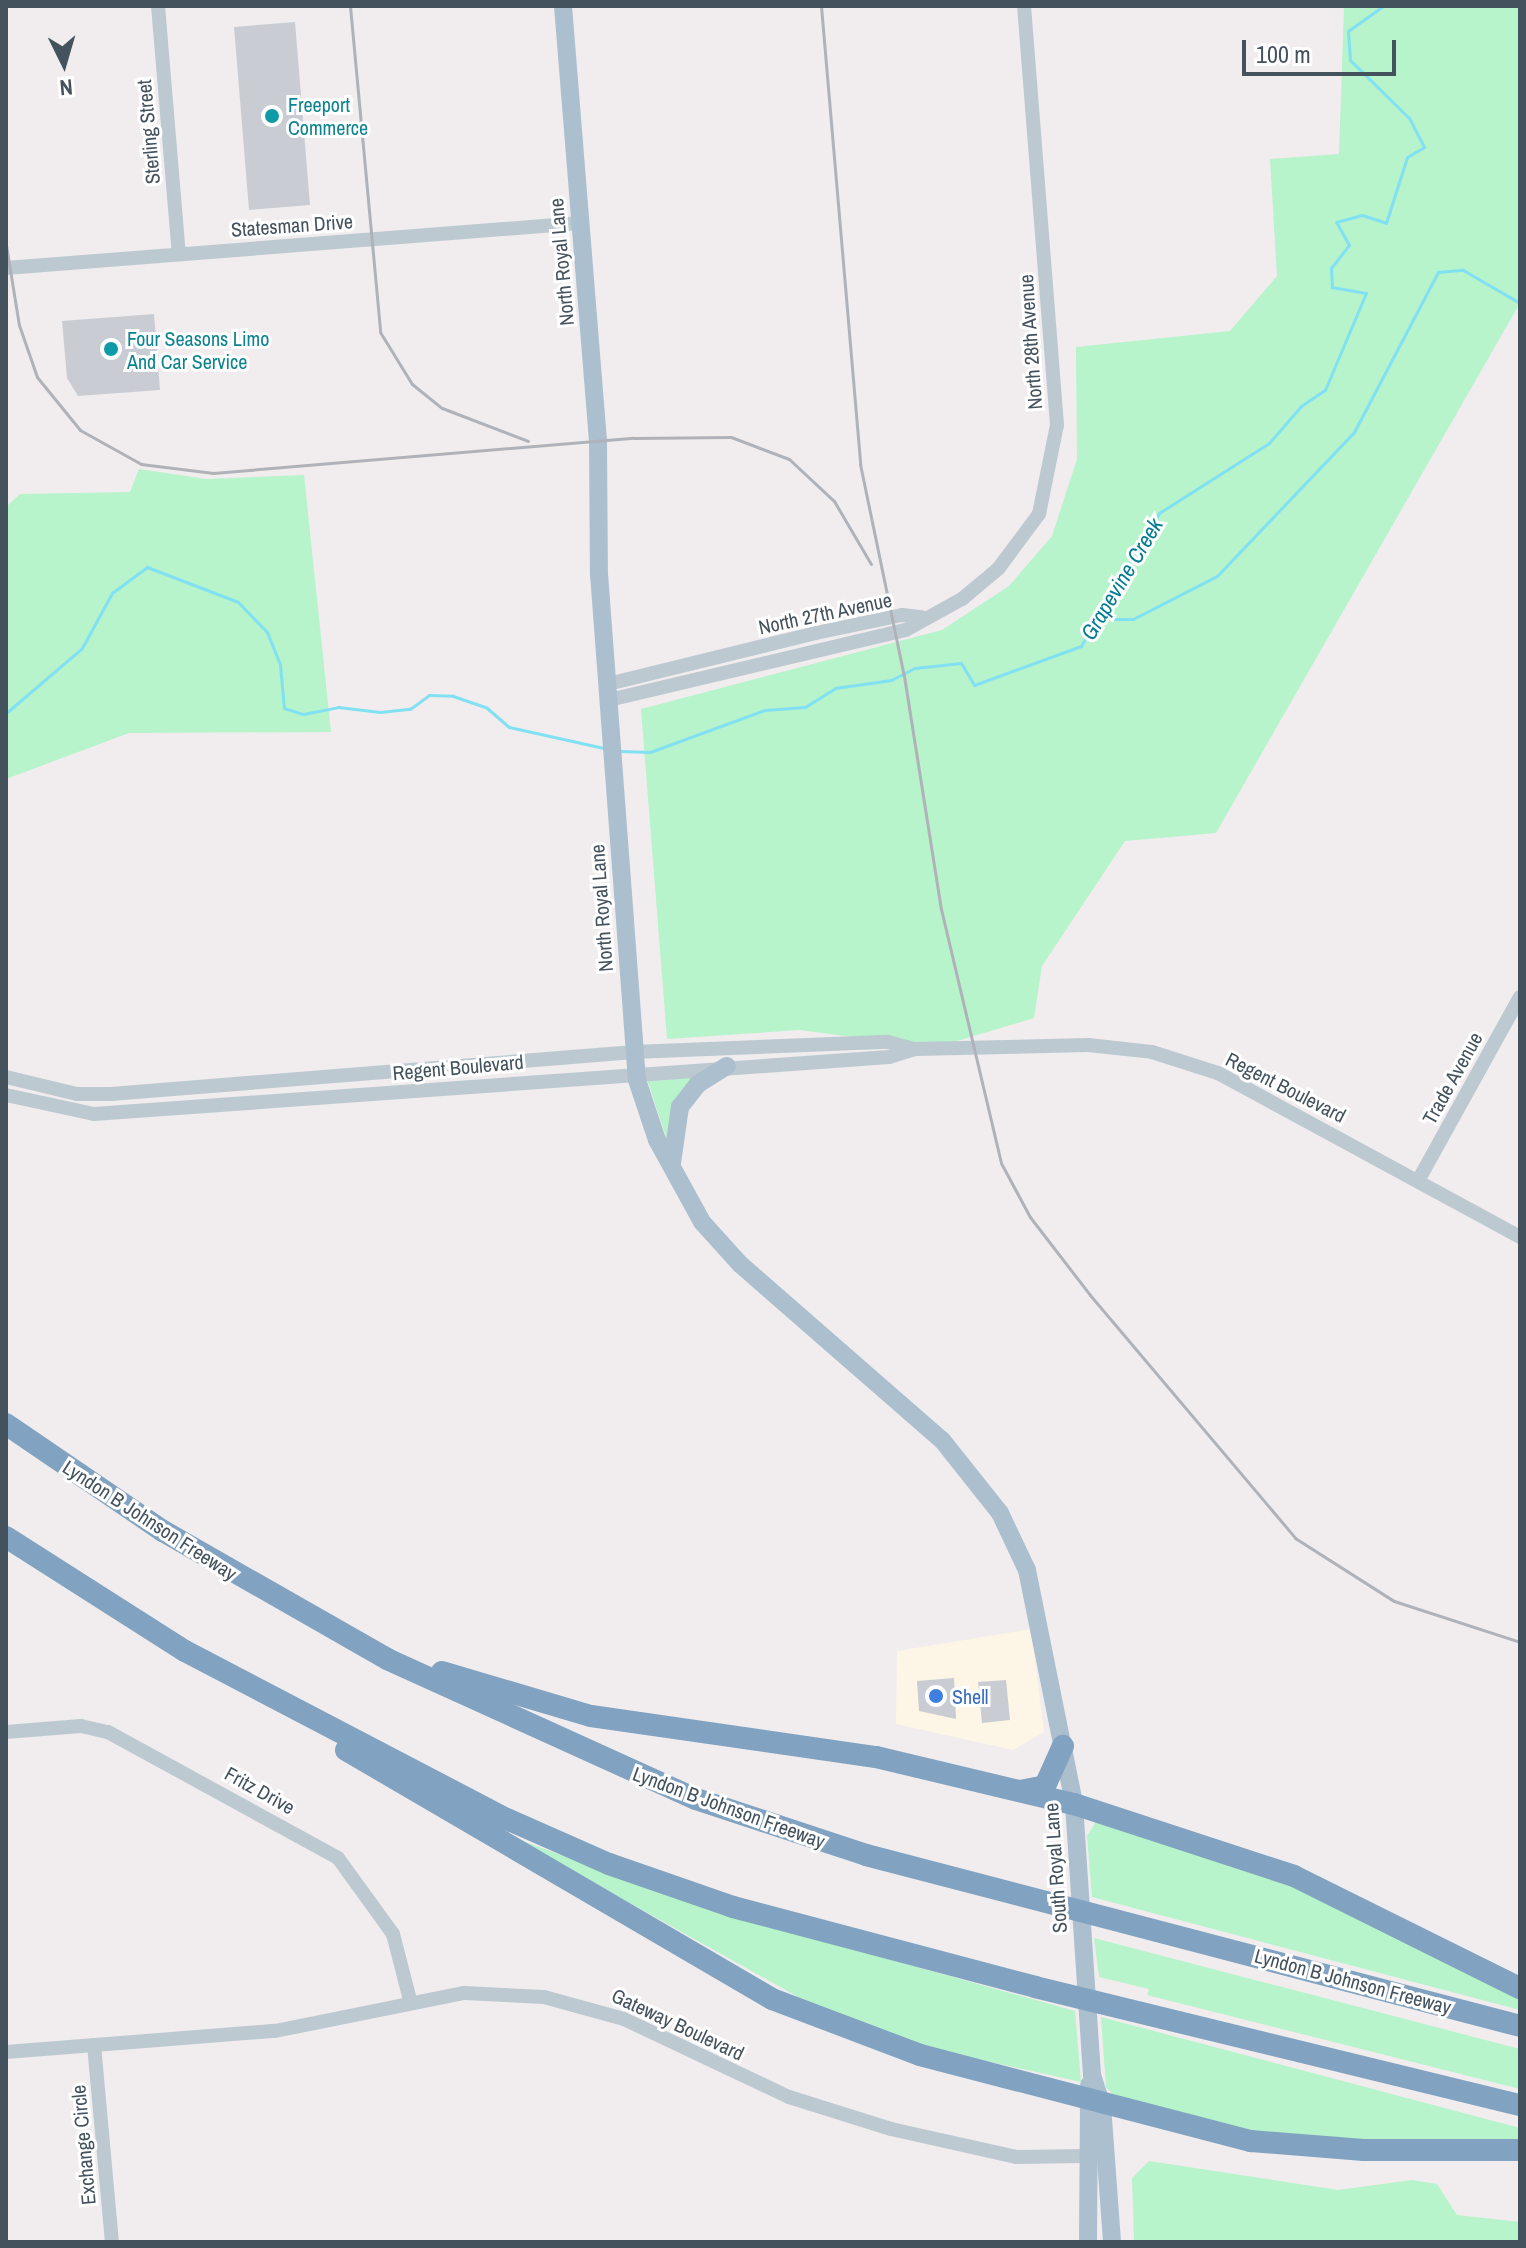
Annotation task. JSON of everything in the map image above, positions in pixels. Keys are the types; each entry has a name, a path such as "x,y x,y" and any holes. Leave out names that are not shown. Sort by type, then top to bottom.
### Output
{"highway":[{"name":"Lyndon B Johnson Freeway","path":"6,1424 252,1586 436,1685 696,1799 866,1855 1029,1895 1520,2026"},
{"path":"6,1537 185,1651 619,1914 785,2005 920,2055 1201,2132 1310,2147 1520,2150"},
{"path":"252,1586 426,1666 516,1698 620,1722 876,1757 1074,1804 1267,1865 1520,1988"},
{"path":"185,1651 557,1844 733,1907 1137,2013 1520,2105"},
{"path":"1017,1791 1045,1786 1063,1746"}],"main road":[{"name":"North Royal Lane","path":"563,6 636,1072 673,1174 733,1258 964,1464 1014,1539 1049,1658"},
{"path":"673,1174 671,1139 680,1107 698,1084 727,1066"},
{"name":"South Royal Lane","path":"1049,1658 1074,1804 1094,2103 1112,2240"},
{"name":"South Royal Lane","path":"1088,2240 1086,2156 1094,2103"},
{"path":"1088,2240 1112,2240"}],"street":[{"name":"Sterling Street","path":"158,6 179,254"},
{"name":"North 28th Avenue","path":"922,617 962,599 1012,554 1039,514 1054,454 1056,406 1024,6"},
{"name":"Statesman Drive","path":"6,268 580,223"},
{"name":"North 27th Avenue","path":"608,692 816,633 902,615 922,617"},
{"name":"North 27th Avenue","path":"608,692 906,630 922,617"},
{"path":"816,633 821,650"},
{"name":"Trade Avenue","path":"1419,1179 1520,997"},
{"name":"Regent Boulevard","path":"6,1077 77,1094 111,1094 634,1052 888,1042 915,1049"},
{"name":"Regent Boulevard","path":"6,1095 94,1114 636,1072 889,1057 915,1049 1008,1044 1152,1052 1218,1073 1419,1179 1520,1237"},
{"name":"Fritz Drive","path":"6,1732 81,1726 108,1732 338,1858 393,1934 410,2000"},
{"name":"Gateway Boulevard","path":"6,2052 275,2031 410,2000 497,1993 594,2008 757,2084 853,2118 975,2150 1086,2156"},
{"name":"Exchange Circle","path":"94,2045 112,2242"}],"shaded area":[{"path":"1031,1629 1044,1732 1013,1750 896,1724 897,1651"}],"green space":[{"path":"1344,6 1520,6 1520,303 1216,833 1125,841 1042,966 1034,1018 934,1048 800,1030 667,1039 641,709 942,630 1009,586 1052,536 1077,459 1076,347 1230,331 1277,276 1270,159 1339,154"},
{"path":"139,469 206,479 304,475 331,732 129,733 6,779 6,507 20,494 130,492"},
{"path":"699,1073 667,1140 647,1079"},
{"path":"1096,1822 1273,1872 1520,1992 1520,2010 1092,1897 1087,1836"},
{"path":"512,1837 705,1908 1075,2011 1081,2082 933,2049 800,1998"},
{"path":"1094,1938 1520,2049 1520,2089 1147,1995 1149,1989 1099,1977"},
{"path":"1101,2017 1520,2128 1520,2141 1350,2142 1270,2134 1117,2099 1106,2087"},
{"path":"1149,2161 1338,2190 1412,2180 1437,2184 1457,2215 1520,2222 1520,2242 1134,2242 1132,2178"}],"building":[{"name":"Freeport Commerce","path":"295,22 310,205 249,210 234,27"},
{"name":"Four Seasons Limo And Car Service","path":"154,314 160,390 78,396 67,378 62,321"},
{"name":"Shell","path":"954,1678 956,1719 919,1711 917,1681"},
{"name":"Shell","path":"1006,1680 1010,1720 982,1723 978,1682"}],"waterway":[{"name":"Grapevine Creek","path":"620,751 650,752 765,710 805,707 835,688 891,680 915,668 961,663 974,685 1081,646 1159,513 1269,443 1301,406 1325,390 1366,293 1332,287 1331,268 1349,245 1336,222 1362,215 1386,223 1407,157 1424,147 1409,118 1350,60 1348,31 1383,6"},
{"path":"1103,619 1133,619 1217,576 1354,432 1438,272 1463,270 1520,303"},
{"name":"Grapevine Creek","path":"6,713 82,648 112,593 147,567 238,602 267,632 280,665 284,708 303,714 338,707 380,712 410,709 429,695 453,696 487,708 509,727 604,748"}],"railway":[{"path":"350,6 380,332 412,384 442,408 528,441"},
{"path":"821,6 860,464 904,676 941,909 1001,1163 1030,1217 1090,1295 1295,1538 1394,1601 1520,1642"},
{"path":"6,245 19,325 37,377 80,430 141,464 213,473 634,438 731,437 789,459 834,501 871,564"}],"place":[{"name":"Freeport Commerce","path":"272,116"},
{"name":"Four Seasons Limo And Car Service","path":"111,349"},
{"name":"Shell","path":"936,1696"}]}
